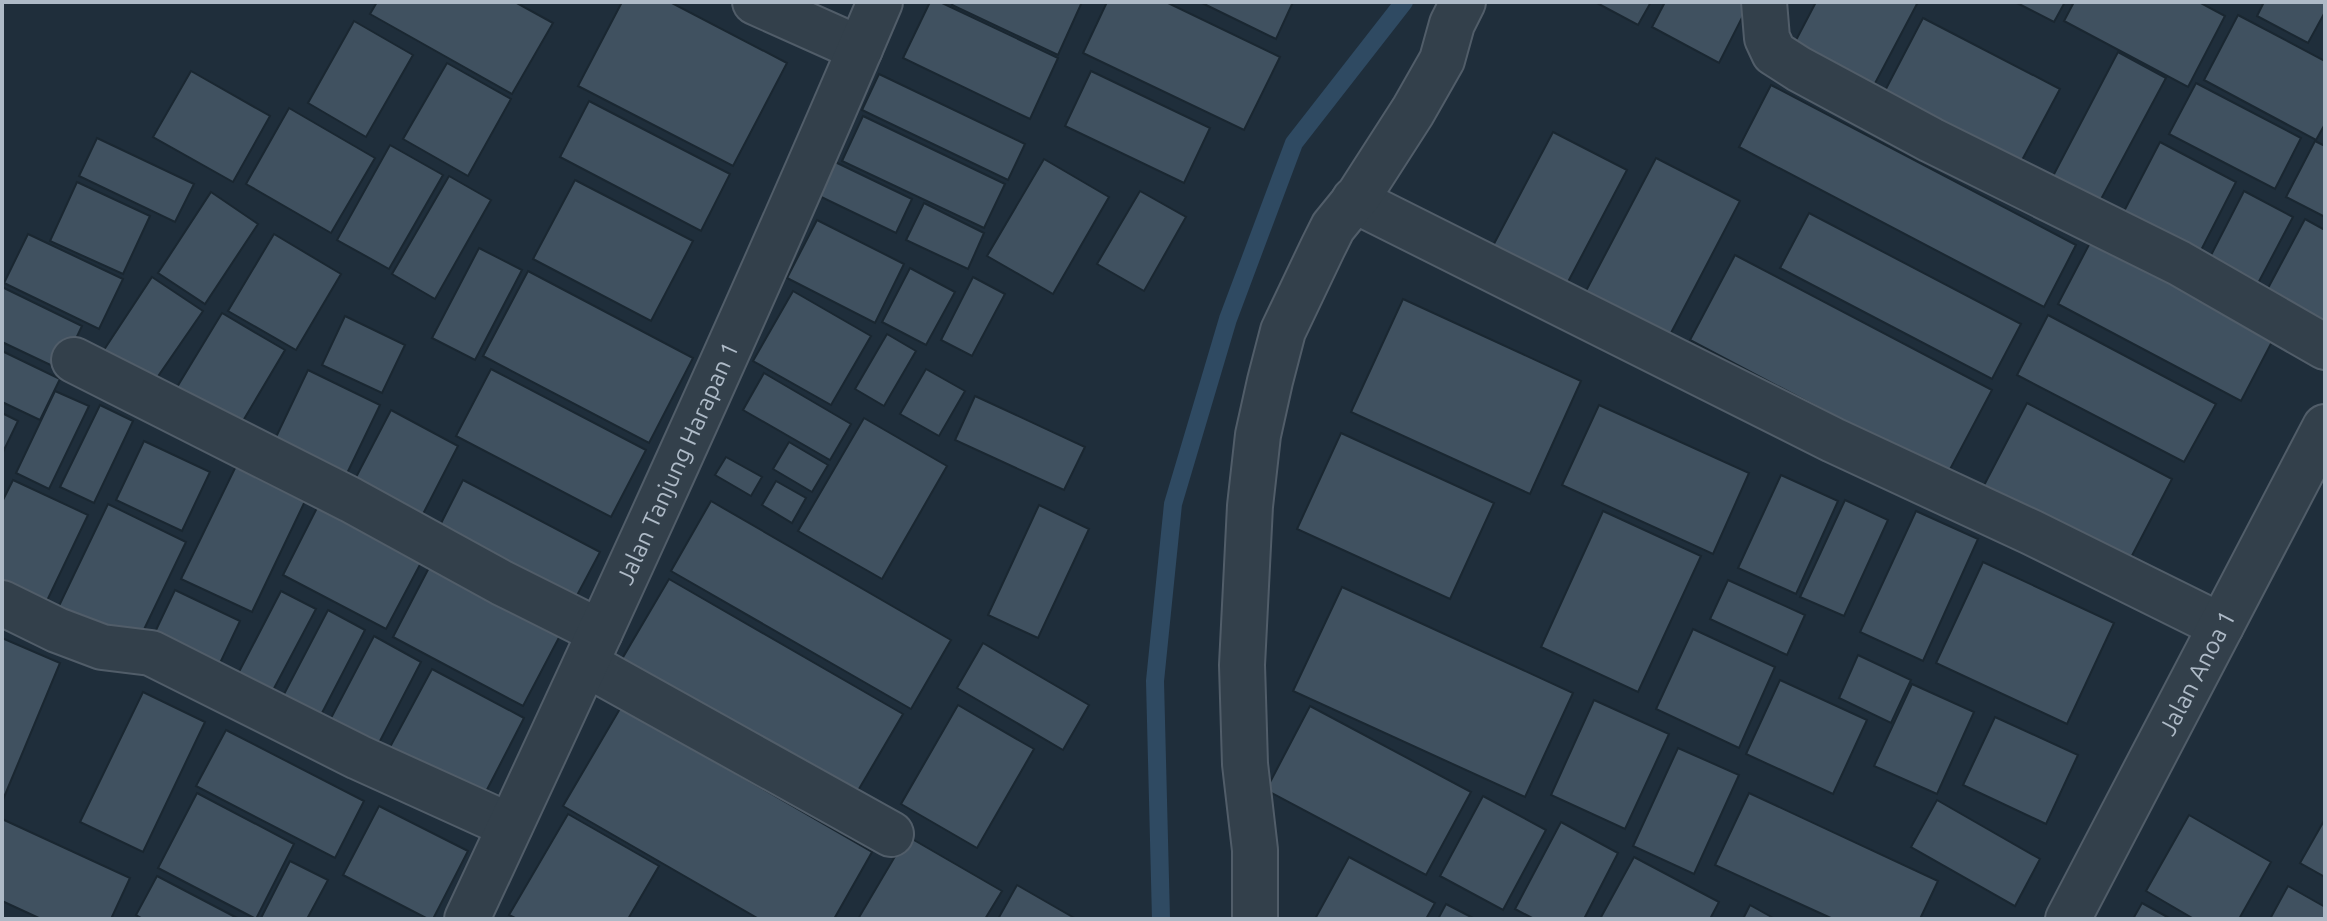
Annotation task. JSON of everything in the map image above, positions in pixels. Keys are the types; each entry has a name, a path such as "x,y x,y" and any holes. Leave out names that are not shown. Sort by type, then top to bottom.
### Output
{"street":[{"path":"755,2 860,49"},
{"name":"Jalan Tanjung Harapan 1","path":"467,919 780,235 880,2"},
{"path":"1255,919 1255,850 1245,764 1242,665 1250,506 1258,435 1283,331 1333,227 1413,111 1442,60 1452,24 1463,2"},
{"path":"1764,2 1767,38 1774,53 1799,69 1931,140 2179,263 2325,347"},
{"path":"1354,200 1833,440 2031,532 2221,626"},
{"path":"74,360 351,500 502,583 593,648 891,834"},
{"name":"Jalan Anoa 1","path":"2068,919 2325,427"},
{"path":"2,603 57,630 102,647 151,653 358,757 510,826"}],"building":[{"path":"377,2 515,2 553,23 512,94 370,14"},
{"path":"622,2 670,2 787,63 733,166 578,86"},
{"path":"930,2 940,2 1058,58 1030,119 903,58"},
{"path":"953,2 1082,2 1058,55 952,5"},
{"path":"1107,2 1166,2 1280,57 1244,130 1083,53"},
{"path":"1200,2 1293,2 1276,39"},
{"path":"1595,2 1651,2 1638,25"},
{"path":"1665,2 1750,2 1719,63 1652,27"},
{"path":"1816,2 1918,2 1863,106 1783,65"},
{"path":"2015,2 2065,2 2054,22"},
{"path":"2074,2 2199,2 2225,16 2188,87 2064,21"},
{"path":"2264,2 2325,2 2325,12 2308,43 2257,16"},
{"path":"2238,15 2325,61 2325,124 2316,140 2204,80"},
{"path":"1923,18 2060,89 2013,177 1877,106"},
{"path":"354,21 413,55 366,137 308,103"},
{"path":"2118,52 2166,78 2100,201 2053,176"},
{"path":"447,63 511,99 468,176 403,139"},
{"path":"191,71 270,116 233,182 153,137"},
{"path":"1091,71 1210,128 1184,183 1065,126"},
{"path":"879,74 1025,144 1008,180 862,110"},
{"path":"2196,83 2301,138 2275,189 2169,134"},
{"path":"1771,85 2076,245 2044,307 1739,147"},
{"path":"589,101 730,174 701,231 560,157"},
{"path":"289,108 375,158 331,233 246,184"},
{"path":"863,116 1005,184 984,228 842,161"},
{"path":"1553,132 1627,170 1560,297 1486,259"},
{"path":"97,138 194,184 175,222 79,176"},
{"path":"2315,141 2325,146 2325,217 2286,197"},
{"path":"2160,142 2236,182 2197,258 2120,219"},
{"path":"390,145 443,175 389,269 337,240"},
{"path":"1656,158 1740,201 1661,352 1577,308"},
{"path":"1044,159 1109,197 1053,294 987,256"},
{"path":"831,160 912,199 896,233 815,194"},
{"path":"449,176 491,200 435,299 392,274"},
{"path":"575,180 693,241 651,321 533,259"},
{"path":"77,182 150,216 123,274 50,241"},
{"path":"1140,191 1186,217 1144,291 1097,264"},
{"path":"2244,191 2293,217 2255,289 2206,265"},
{"path":"211,192 258,224 205,304 158,273"},
{"path":"924,203 984,233 968,269 906,240"},
{"path":"1809,213 2021,324 1992,379 1780,268"},
{"path":"2305,219 2325,230 2325,337 2259,305"},
{"path":"817,220 904,264 875,323 787,278"},
{"path":"28,234 123,279 99,329 4,283"},
{"path":"274,234 341,274 296,350 228,311"},
{"path":"2092,239 2275,336 2241,401 2058,304"},
{"path":"479,248 522,270 475,360 432,338"},
{"path":"1735,255 1992,390 1947,475 1690,340"},
{"path":"910,268 955,292 926,345 882,322"},
{"path":"528,271 693,358 649,443 483,356"},
{"path":"152,277 203,311 143,398 94,365"},
{"path":"973,277 1005,294 972,356 941,340"},
{"path":"2,287 82,326 61,370 2,342"},
{"path":"793,291 871,336 831,405 753,361"},
{"path":"1403,299 1581,381 1530,494 1351,412"},
{"path":"222,313 285,350 234,436 171,397"},
{"path":"2048,315 2216,404 2184,462 2017,375"},
{"path":"345,316 405,345 382,393 322,365"},
{"path":"887,334 916,351 884,406 855,389"},
{"path":"2,351 60,379 40,420 2,402"},
{"path":"491,369 646,450 611,517 456,436"},
{"path":"926,369 965,391 939,436 900,414"},
{"path":"308,370 380,405 338,492 266,458"},
{"path":"764,373 851,424 830,460 743,410"},
{"path":"55,391 89,406 49,489 16,473"},
{"path":"975,396 1085,447 1064,490 955,440"},
{"path":"2027,403 2172,479 2113,592 1968,516"},
{"path":"100,405 133,421 94,503 60,487"},
{"path":"1599,405 1749,473 1713,554 1562,485"},
{"path":"391,410 458,446 407,545 339,510"},
{"path":"2,413 18,421 2,454"},
{"path":"864,418 947,466 882,579 798,531"},
{"path":"1341,433 1494,503 1450,599 1297,529"},
{"path":"144,441 210,472 182,531 116,500"},
{"path":"789,442 828,465 812,492 773,469"},
{"path":"726,457 762,477 751,496 715,475"},
{"path":"237,464 307,497 252,612 181,579"},
{"path":"1781,475 1838,501 1796,594 1738,568"},
{"path":"13,480 88,515 43,609 2,590 2,502"},
{"path":"463,480 600,552 565,618 429,547"},
{"path":"776,481 806,498 792,523 762,505"},
{"path":"1845,500 1888,520 1844,616 1800,597"},
{"path":"711,501 951,640 911,709 671,571"},
{"path":"320,502 424,557 386,629 283,575"},
{"path":"108,504 186,542 137,644 58,608"},
{"path":"1039,505 1089,529 1038,638 988,615"},
{"path":"1603,511 1701,556 1638,692 1541,647"},
{"path":"1916,511 1978,539 1923,661 1860,632"},
{"path":"433,560 564,628 523,706 393,637"},
{"path":"1983,562 2114,623 2067,724 1936,663"},
{"path":"669,579 903,714 856,794 622,659"},
{"path":"1728,580 1805,615 1787,655 1710,619"},
{"path":"1342,587 1573,693 1525,797 1293,691"},
{"path":"175,590 240,621 212,680 147,649"},
{"path":"281,591 316,609 262,711 228,693"},
{"path":"328,610 365,630 309,738 271,719"},
{"path":"1693,629 1775,667 1739,748 1656,709"},
{"path":"374,636 421,662 367,766 319,741"},
{"path":"2,638 60,663 2,802"},
{"path":"983,643 1089,705 1063,750 957,688"},
{"path":"1858,655 1911,680 1891,723 1839,698"},
{"path":"432,669 524,718 477,809 383,760"},
{"path":"1780,680 1867,720 1833,794 1746,754"},
{"path":"1912,684 1974,712 1937,794 1874,766"},
{"path":"143,692 205,722 143,852 80,822"},
{"path":"1594,700 1669,734 1625,829 1551,795"},
{"path":"958,705 1034,749 977,848 901,804"},
{"path":"1310,706 1471,792 1426,875 1266,790"},
{"path":"621,707 872,852 834,919 759,919 563,806"},
{"path":"1995,717 2078,755 2046,824 1963,785"},
{"path":"226,730 364,801 335,858 196,786"},
{"path":"1678,748 1739,775 1694,874 1633,846"},
{"path":"197,793 294,844 256,919 158,868"},
{"path":"1749,793 1938,881 1920,919 1833,919 1715,865"},
{"path":"1483,796 1546,830 1503,910 1440,876"},
{"path":"1937,800 2040,859 2015,906 1911,847"},
{"path":"379,806 468,851 433,919 343,875"},
{"path":"568,814 659,866 628,919 517,919 509,915"},
{"path":"2189,815 2271,862 2239,919 2194,919 2146,891"},
{"path":"2,819 130,878 111,919 41,919 2,901"},
{"path":"2325,819 2325,877 2300,863"},
{"path":"1561,822 1618,853 1584,919 1534,919 1515,909"},
{"path":"907,836 1002,891 985,919 858,919"},
{"path":"1349,857 1435,903 1426,919 1315,919"},
{"path":"1634,857 1719,902 1710,919 1600,919"},
{"path":"290,861 328,880 307,919 262,919 261,918"},
{"path":"157,876 239,919 143,919 136,915"},
{"path":"1017,885 1076,919 998,919"},
{"path":"2288,886 2325,907 2325,919 2270,919"},
{"path":"2142,903 2171,919 2133,919"},
{"path":"1446,904 1475,919 1438,919"},
{"path":"1750,905 1775,919 1743,919"}],"waterway":[{"path":"1161,919 1155,681 1173,504 1228,319 1294,143 1404,2"}]}
